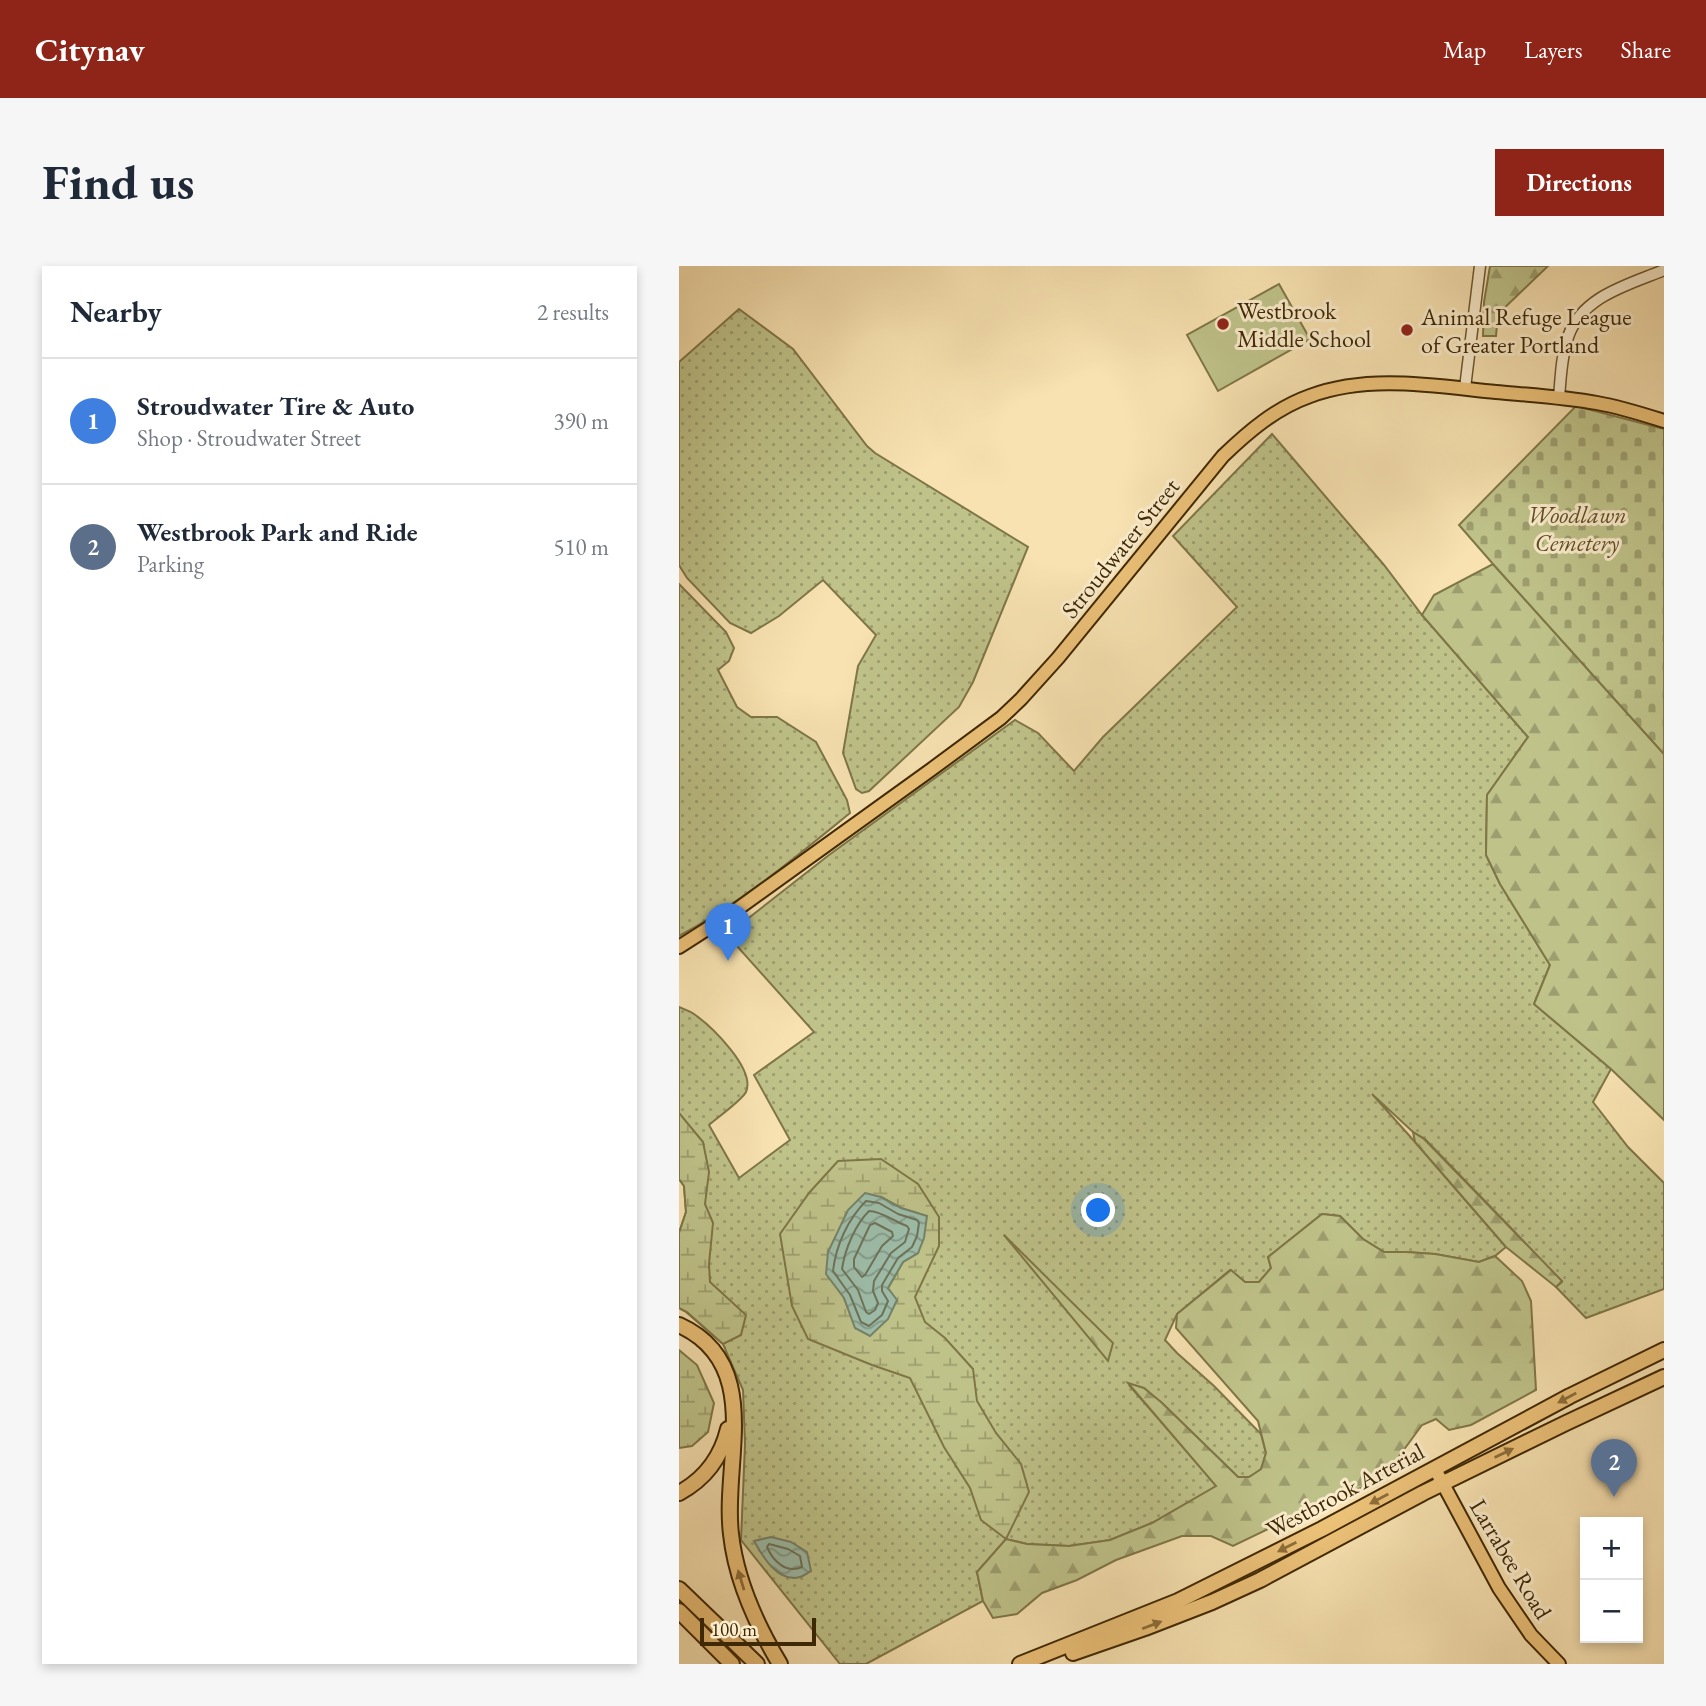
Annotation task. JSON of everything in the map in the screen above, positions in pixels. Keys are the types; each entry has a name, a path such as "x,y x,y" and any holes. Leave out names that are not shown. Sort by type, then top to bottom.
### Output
{"highway":[{"path":"679,1325 694,1333 714,1353 728,1377 735,1423 729,1516 733,1552 749,1606 780,1664"},
{"path":"679,1331 698,1343 715,1365 723,1381 729,1409 726,1436 715,1462 696,1483 679,1493"},
{"name":"Westbrook Arterial","path":"1020,1664 1178,1601 1322,1529 1570,1396 1664,1350"},
{"name":"Westbrook Arterial","path":"1040,1657 1062,1656 1082,1650 1145,1629 1212,1602 1260,1580 1443,1483 1664,1377"},
{"path":"679,1589 757,1664"},
{"path":"679,1611 731,1664"},
{"path":"679,1620 731,1664"}],"main road":[{"name":"Stroudwater Street","path":"679,947 732,913 1001,718 1058,658 1223,456 1257,425 1291,405 1309,396 1342,388 1374,384 1426,385 1597,402 1664,421"},
{"name":"Larrabee Road","path":"1435,1469 1504,1595 1531,1635 1559,1664"}],"street":[{"path":"1465,388 1480,266"},
{"path":"1559,397 1562,362 1569,335 1584,311 1607,293 1664,270"}],"green space":[{"path":"1490,266 1548,266 1498,314 1496,336 1483,336 1484,302"},
{"path":"1279,284 1310,339 1218,391 1187,335"},
{"path":"739,309 793,349 875,453 1028,547 973,682 959,707 869,791 862,793 856,789 843,753 858,666 876,635 823,580 779,616 751,633 730,623 687,578 679,565 679,362"},
{"name":"Woodlawn Cemetery","path":"1576,406 1664,429 1664,754 1459,525"},
{"path":"1272,434 1384,565 1422,615 1528,737 1487,795 1486,855 1500,884 1550,965 1534,1004 1611,1069 1593,1102 1628,1147 1664,1183 1664,1289 1586,1318 1556,1287 1562,1282 1511,1228 1425,1139 1413,1132 1372,1094 1506,1247 1495,1256 1479,1262 1435,1254 1384,1252 1363,1239 1340,1216 1322,1214 1268,1257 1271,1268 1259,1282 1245,1282 1230,1270 1177,1314 1165,1340 1261,1434 1266,1453 1261,1470 1249,1477 1238,1477 1161,1402 1129,1385 1217,1486 1152,1523 1110,1540 1069,1546 1027,1544 1006,1539 977,1572 983,1601 866,1664 840,1664 741,1540 745,1444 743,1390 723,1344 679,1308 679,1233 686,1212 684,1186 679,1179 679,1007 692,1013 711,1028 730,1049 744,1072 746,1092 709,1125 739,1178 790,1140 754,1075 814,1032 727,935 829,855 1015,720 1038,733 1074,771 1103,737 1237,607 1173,536"},
{"path":"1493,564 1664,754 1664,1120 1611,1069 1534,1004 1550,965 1500,884 1486,855 1487,795 1528,737 1422,615 1434,595"},
{"path":"679,584 726,632 734,648 729,661 718,670 737,707 751,717 777,717 816,742 847,800 850,813 746,894 679,936"},
{"path":"679,1113 703,1142 709,1172 705,1204 713,1223 710,1282 746,1315 741,1335 723,1344 679,1308 679,1233 686,1212 684,1186 679,1179"},
{"path":"1413,1132 1424,1139 1562,1281 1556,1287 1506,1247 1415,1142"},
{"path":"881,1159 918,1184 939,1217 939,1246 915,1297 925,1322 945,1338 973,1369 977,1401 996,1433 1021,1464 1029,1492 1006,1539 981,1520 970,1488 944,1447 910,1378 808,1339 792,1306 780,1234 809,1193 838,1161","holes":["881,1197 901,1208 926,1216 918,1253 903,1262 888,1288 856,1328 844,1298"]},
{"path":"1322,1214 1340,1216 1363,1239 1384,1252 1435,1254 1479,1262 1495,1256 1522,1281 1531,1301 1536,1390 1471,1425 1449,1430 1436,1419 1422,1425 1387,1477 1299,1514 1233,1546 1211,1536 1182,1536 1116,1560 1077,1580 1042,1593 1017,1614 993,1618 983,1601 977,1572 1006,1539 1027,1544 1069,1546 1110,1540 1152,1523 1216,1486 1128,1383 1144,1388 1161,1402 1238,1477 1249,1477 1261,1469 1266,1453 1258,1421 1176,1328 1177,1314 1231,1270 1245,1282 1259,1282 1271,1268 1268,1257"},
{"path":"1004,1235 1113,1343 1108,1361"},
{"path":"679,1350 697,1365 714,1403 708,1432 692,1446 679,1448"}],"water":[{"path":"865,1193 927,1216 924,1238 918,1253 903,1262 888,1288 897,1300 888,1319 870,1336 855,1328 844,1298 826,1274 828,1252 848,1210"},
{"path":"771,1537 791,1542 807,1552 811,1571 801,1577 792,1578 772,1567 754,1541"}],"place":[{"name":"Westbrook Middle School","path":"1223,324"},
{"name":"Animal Refuge League of Greater Portland","path":"1407,330"},
{"name":"Stroudwater Tire & Auto","path":"728,961"},
{"name":"Westbrook Park and Ride","path":"1614,1497"}]}
